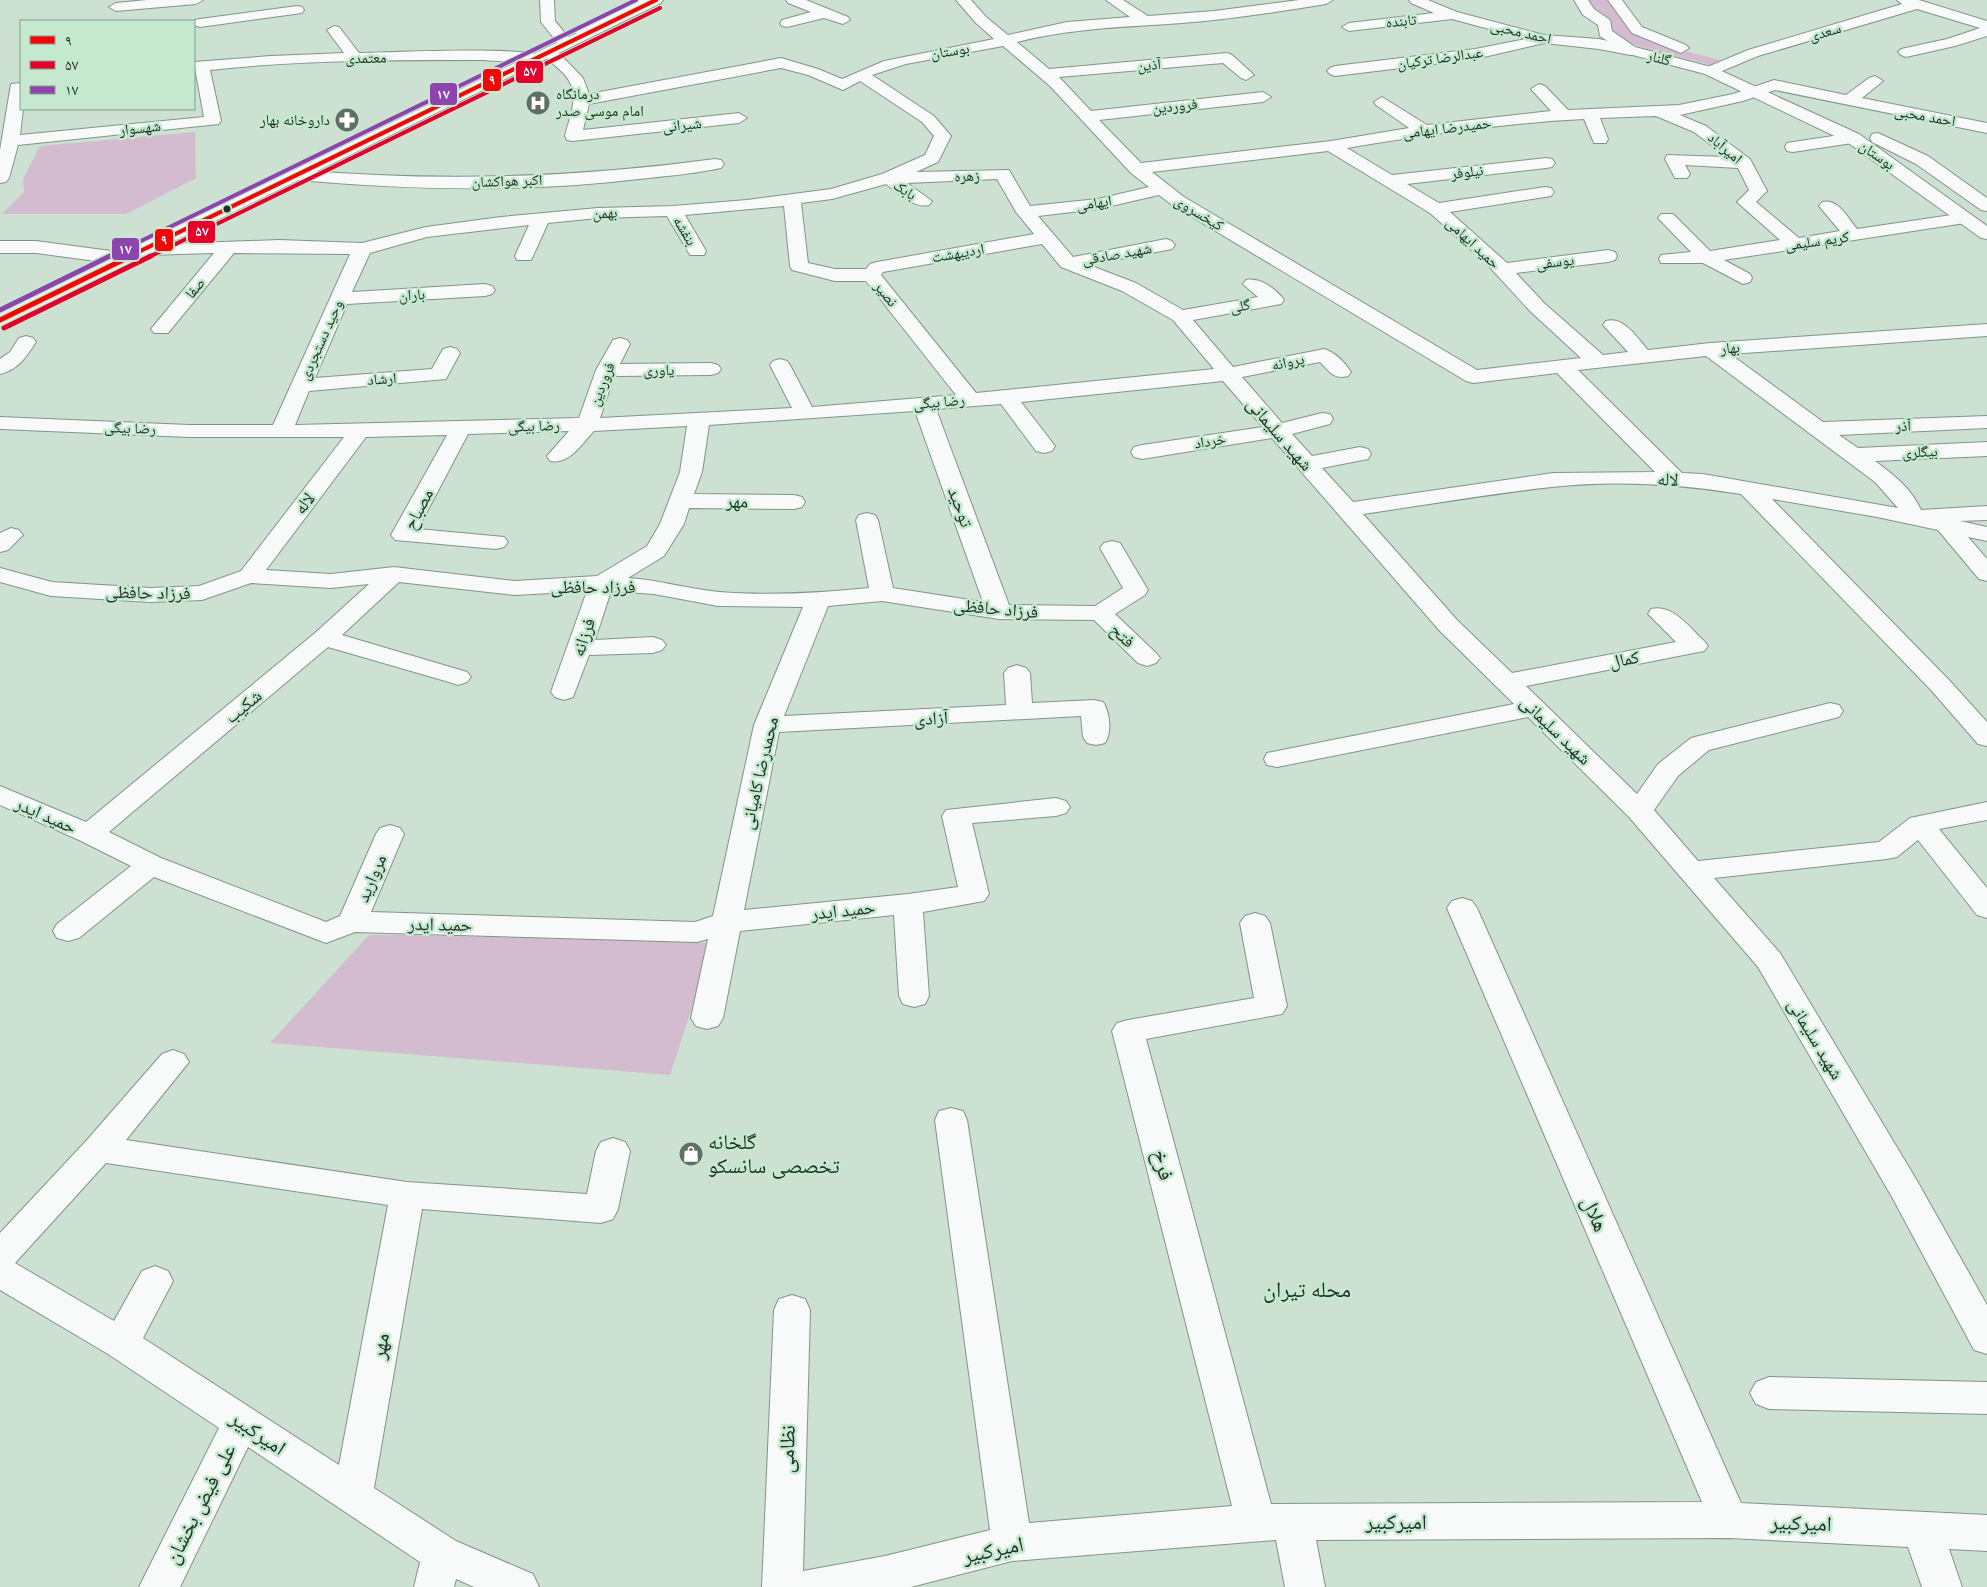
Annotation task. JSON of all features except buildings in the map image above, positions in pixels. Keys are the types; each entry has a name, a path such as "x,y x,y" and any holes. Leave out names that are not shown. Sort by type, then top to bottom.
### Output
{"street":[{"path":"116,9 196,0"},
{"path":"547,0 548,22 566,44"},
{"path":"0,320 121,258 146,249 656,0"},
{"path":"793,0 843,20"},
{"name":"کیخسروی","path":"963,0 1007,42 1045,74 1137,169 1178,202 1473,376"},
{"path":"1113,0 1146,21"},
{"name":"بوستان","path":"583,100 781,64 813,72 843,85 861,75 925,55 1007,42 1034,32 1080,25 1198,17 1326,0"},
{"path":"1423,3 1445,0"},
{"name":"گلنار","path":"1581,0 1588,12 1605,23 1605,33 1630,50 1710,71 1756,93"},
{"name":"گلنار","path":"1615,0 1637,30 1671,46 1732,62 1774,85"},
{"name":"سعدی","path":"1710,71 1753,53 1911,2 1987,26"},
{"name":"احمد محبی","path":"1423,3 1452,16 1544,39 1599,44 1630,50"},
{"path":"200,23 234,20 297,10"},
{"path":"787,23 825,13"},
{"name":"تابنده","path":"1349,27 1452,16"},
{"path":"231,64 234,20"},
{"path":"334,30 354,58"},
{"path":"1906,52 1950,43 1987,32"},
{"name":"عبدالرضا ترکیان","path":"1335,71 1475,54 1544,39"},
{"name":"معتمدی","path":"198,66 354,58 504,54 544,55"},
{"path":"1475,54 1488,66"},
{"path":"544,55 581,84 583,100"},
{"name":"آذین","path":"1045,74 1227,58 1246,75"},
{"name":"شهسوار","path":"11,141 213,121 198,66"},
{"name":"بهمن","path":"146,249 229,247 362,249 426,232 541,218 598,213 673,211 832,194 888,178 932,158 943,136 928,119 861,75"},
{"path":"1846,101 1875,81"},
{"name":"بوستان","path":"1774,85 1922,160 1987,206"},
{"name":"احمد محبی","path":"1774,85 1987,128"},
{"name":"حمیدرضا ایهامی","path":"1137,169 1331,146 1424,130 1564,115 1679,110 1756,93 1774,85"},
{"path":"0,89 19,87 11,141 0,178"},
{"path":"1539,89 1564,115"},
{"name":"بوستان","path":"1756,93 1853,138 1987,234"},
{"name":"فروردین","path":"1087,116 1263,97"},
{"name":"شیرانی","path":"583,100 573,136 739,118"},
{"path":"1382,102 1424,130"},
{"name":"امیرآباد","path":"1660,111 1700,129 1744,163 1758,191 1746,202 1795,244"},
{"path":"1590,114 1600,139"},
{"path":"1793,147 1853,138"},
{"name":"حمید ایهامی","path":"1331,146 1388,182 1436,209 1502,269 1537,306 1598,362"},
{"path":"1681,174 1674,160 1744,163"},
{"name":"نیلوفر","path":"1388,182 1546,163"},
{"name":"اکبر هواکشان","path":"298,175 364,182 482,183 603,178 715,164"},
{"name":"زهره","path":"888,178 1003,174 1025,212"},
{"name":"بابک","path":"888,178 923,201"},
{"name":"ایهامی","path":"1025,212 1098,204 1162,189"},
{"path":"1436,209 1545,192"},
{"name":"نصیر","path":"792,199 799,266 835,275 871,276 970,399"},
{"path":"1828,206 1853,235"},
{"name":"بنفشه","path":"673,211 697,251"},
{"path":"1025,212 1068,263"},
{"path":"524,256 541,218"},
{"path":"1667,218 1706,257 1742,278"},
{"name":"کریم سلیمی","path":"1668,259 1706,257 1965,218"},
{"name":"اردیبهشت","path":"871,276 878,268 1048,237"},
{"name":"شهید صادقی","path":"1068,263 1166,245"},
{"path":"0,247 36,247 121,258"},
{"name":"صفا","path":"161,329 229,247"},
{"name":"وحید دستجردی","path":"281,431 362,249"},
{"name":"یوسفی","path":"1502,269 1608,256"},
{"name":"شهید سلیمانی","path":"1068,263 1129,287 1180,316 1277,431 1448,625 1639,811 1769,960 1904,1188 1987,1339"},
{"name":"گلی","path":"1180,316 1274,300 1252,284"},
{"name":"باران","path":"340,300 485,290"},
{"path":"1613,326 1643,356"},
{"name":"بهار","path":"1473,376 1710,349 1987,330"},
{"path":"1914,336 1932,354"},
{"path":"0,368 17,356 26,342"},
{"name":"فروردین","path":"586,425 606,370 620,344"},
{"path":"1710,349 1882,477 1906,500 1913,518 1987,513"},
{"name":"ارشاد","path":"301,385 439,375 450,353"},
{"name":"پروانه","path":"1228,374 1324,354 1341,372"},
{"path":"780,365 805,414"},
{"path":"1563,367 1675,479"},
{"name":"یاوری","path":"606,370 711,369"},
{"name":"رضا بیگی","path":"0,422 128,428 281,431 360,431 586,425 805,414 970,399 1007,398 1228,374"},
{"path":"1007,398 1044,446"},
{"name":"توحید","path":"923,403 999,612"},
{"name":"خرداد","path":"1142,452 1277,431 1322,419"},
{"path":"602,583 656,551 672,524 691,472 698,420"},
{"name":"آذر","path":"1819,430 1987,422"},
{"path":"558,456 586,425"},
{"path":"110,448 128,428"},
{"name":"مصباح","path":"461,428 403,535 496,542"},
{"name":"لاله","path":"249,576 360,431"},
{"name":"بیگلری","path":"1853,455 1987,448"},
{"path":"1306,464 1360,454"},
{"name":"لاله","path":"1347,510 1552,480 1634,477 1703,481 1913,518 1987,534"},
{"path":"1749,489 1940,685 1987,738"},
{"name":"مهر","path":"681,501 794,502"},
{"path":"866,520 882,594"},
{"path":"1946,525 1987,574"},
{"path":"1100,613 1136,590 1112,548"},
{"name":"فرزاد حافظی","path":"0,575 51,588 150,595 202,593 249,576 331,580 394,574 515,588 602,583 654,587 718,600 818,600 882,594 999,612 1100,613"},
{"name":"شکیب","path":"90,834 324,638 394,574"},
{"name":"فرزانه","path":"564,692 602,583"},
{"name":"محمدرضا کامیانی","path":"707,1018 767,725 818,600"},
{"name":"فتح","path":"1100,613 1147,658"},
{"name":"کمال","path":"1507,682 1695,646 1660,614"},
{"path":"324,638 458,677"},
{"path":"580,648 653,645"},
{"path":"1017,673 1020,713"},
{"name":"آزادی","path":"767,725 1094,708 1096,737"},
{"path":"1277,759 1534,708"},
{"path":"1639,811 1668,770 1700,744 1830,711"},
{"name":"حمید ایدر","path":"3,800 90,834 151,865 326,932 352,922 697,932 726,922 908,904 974,894 956,816 1056,807"},
{"path":"1691,870 1887,850 1920,824 1987,811"},
{"path":"1920,824 1987,908"},
{"name":"مروارید","path":"352,922 390,834"},
{"path":"68,931 151,865"},
{"path":"908,904 914,996"},
{"name":"هلال","path":"1462,908 1729,1520"},
{"name":"فرخ","path":"1255,922 1270,1006 1128,1031 1274,1522"},
{"path":"0,1256 99,1149 173,1062"},
{"path":"951,1120 1012,1543"},
{"path":"99,1149 407,1195 601,1209 613,1151"},
{"name":"مهر","path":"353,1497 407,1195"},
{"name":"امیرکبیر","path":"0,1272 121,1343 242,1421 353,1497 438,1570 519,1587"},
{"path":"121,1343 155,1281"},
{"name":"نظامی","path":"782,1587 792,1310"},
{"path":"1770,1393 1987,1398"},
{"name":"علی فیض بخشان","path":"159,1587 242,1421"},
{"name":"امیرکبیر","path":"811,1587 885,1581 1012,1543 1274,1522 1729,1520 1921,1528 1987,1533"},
{"path":"1274,1522 1305,1587"},
{"path":"1921,1528 1942,1587"}],"lane":[{"path":"0,315 121,258 645,0"}],"shaded area":[{"path":"1587,0 1609,0 1630,31 1666,46 1720,60 1710,65 1622,40 1613,34 1602,22"},
{"path":"195,132 196,178 126,214 2,214 24,192 23,179 40,146"},
{"path":"369,935 713,943 670,1075 270,1043"}],"transit line":[{"name":"۱۷","path":"0,310 636,0"},
{"name":"۹","path":"0,320 656,0"},
{"name":"۵۷","path":"4,328 660,8"}],"place":[{"name":"درمانگاه امام موسی صدر","path":"538,103"},
{"name":"داروخانه بهار","path":"347,120"},
{"name":"گلخانه تخصصی سانسکو","path":"691,1154"}],"district":[{"name":"محله تیران","path":"1307,1289"}]}
